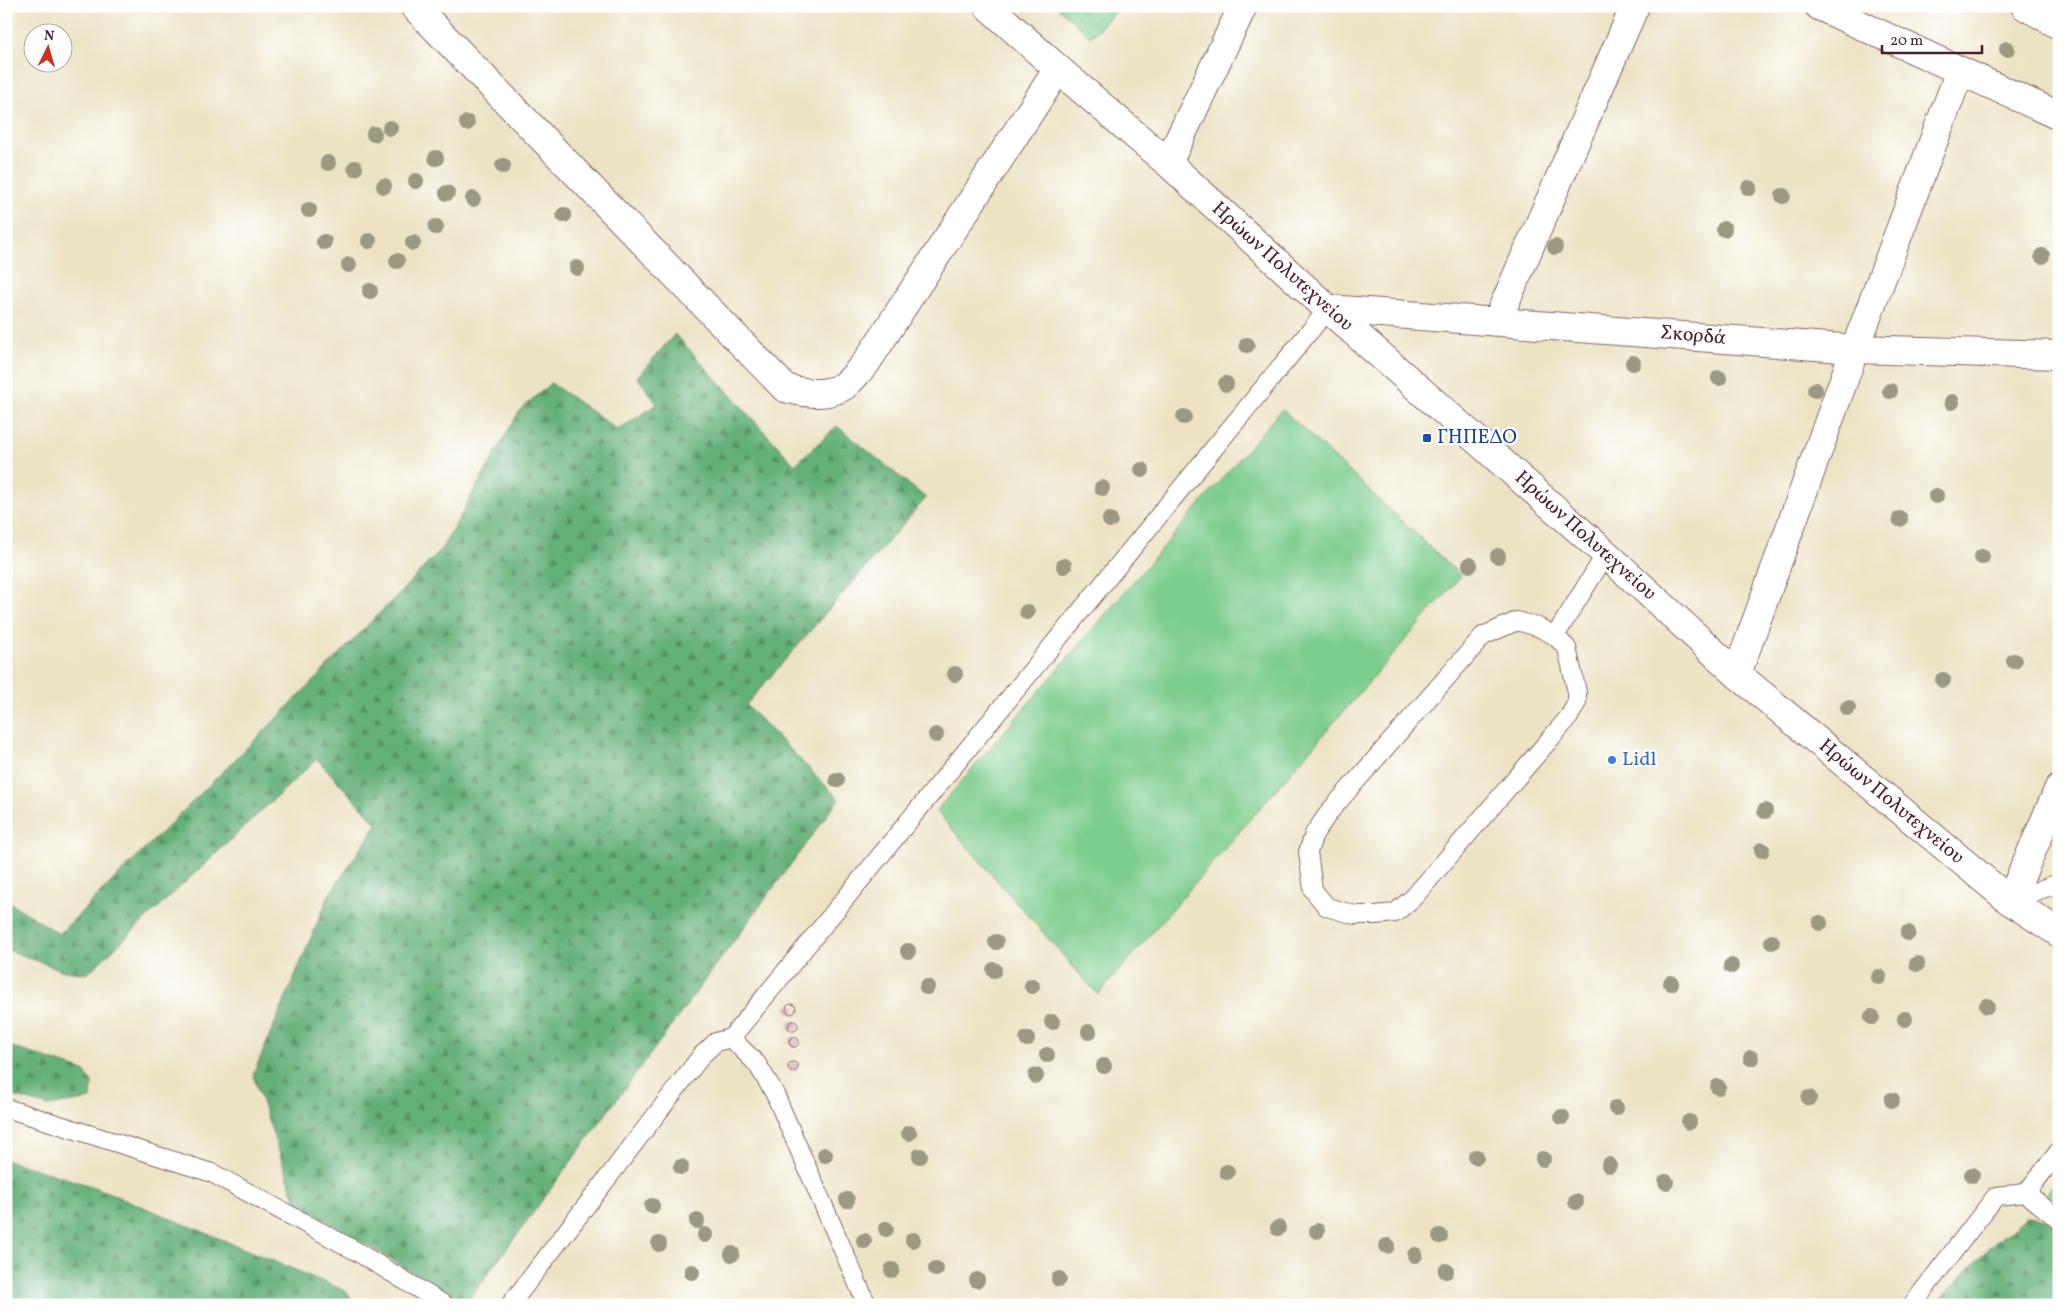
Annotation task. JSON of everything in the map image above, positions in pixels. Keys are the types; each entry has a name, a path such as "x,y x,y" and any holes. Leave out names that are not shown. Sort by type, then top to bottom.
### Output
{"street":[{"path":"414,6 785,388 804,393 822,393 843,386 866,363 1058,69"},
{"name":"Ηρώων Πολυτεχνείου","path":"988,6 1168,163 1328,309 1606,554 1737,674 2010,901 2059,933"},
{"path":"1168,163 1243,6"},
{"path":"1496,321 1635,6"},
{"path":"1819,6 2059,116"},
{"path":"2025,6 2059,25"},
{"path":"1737,674 1855,349 1960,72"},
{"name":"Σκορδά","path":"1328,309 1855,349 2059,355"},
{"path":"2010,901 2059,788"}],"lane":[{"path":"510,1305 702,1055 716,1042 731,1038 1328,309"},
{"path":"1555,636 1606,554"},
{"path":"1517,621 1538,627 1555,636 1567,648 1577,692 1577,702 1569,718 1413,898 1395,913 1355,915 1327,907 1314,890 1308,852 1314,834 1330,811 1482,636 1517,621"},
{"path":"2010,901 2053,885 2059,889"},
{"path":"731,1038 757,1064 774,1092 867,1305"},
{"path":"6,1108 212,1173 354,1250 445,1305"},
{"path":"2026,1193 2059,1151"},
{"path":"1912,1305 1996,1196 2026,1193 2059,1220"}],"green space":[{"path":"1056,6 1121,6 1091,37"},
{"path":"675,334 795,465 837,426 926,498 746,705 839,799 465,1305 296,1202 253,1075 329,895 377,824 317,759 87,974 64,971 6,949 6,900 59,934 283,712 441,550 520,410 551,383 618,430 657,404 637,377"},
{"path":"1282,409 1461,576 1098,995 936,811"},
{"path":"6,1045 84,1071 92,1083 91,1099 48,1106 6,1094"},
{"path":"6,1160 95,1187 346,1291 357,1305 6,1305"},
{"path":"2059,1177 2059,1205 2046,1194"},
{"path":"2026,1217 2047,1219 2059,1228 2059,1305 1934,1305 1990,1247"}],"building":[{"path":"789,1004 793,1004 796,1009 795,1013 789,1014 786,1011 786,1007"},
{"path":"791,1021 795,1021 798,1026 797,1030 791,1031 788,1028 788,1024"},
{"path":"792,1037 796,1037 799,1042 798,1046 792,1047 789,1044 789,1040"},
{"path":"791,1062 795,1062 798,1067 797,1071 791,1072 788,1069 788,1065"}],"place":[{"name":"ΓΗΠΕΔΟ","path":"1427,438"},
{"name":"Lidl","path":"1612,760"}]}
